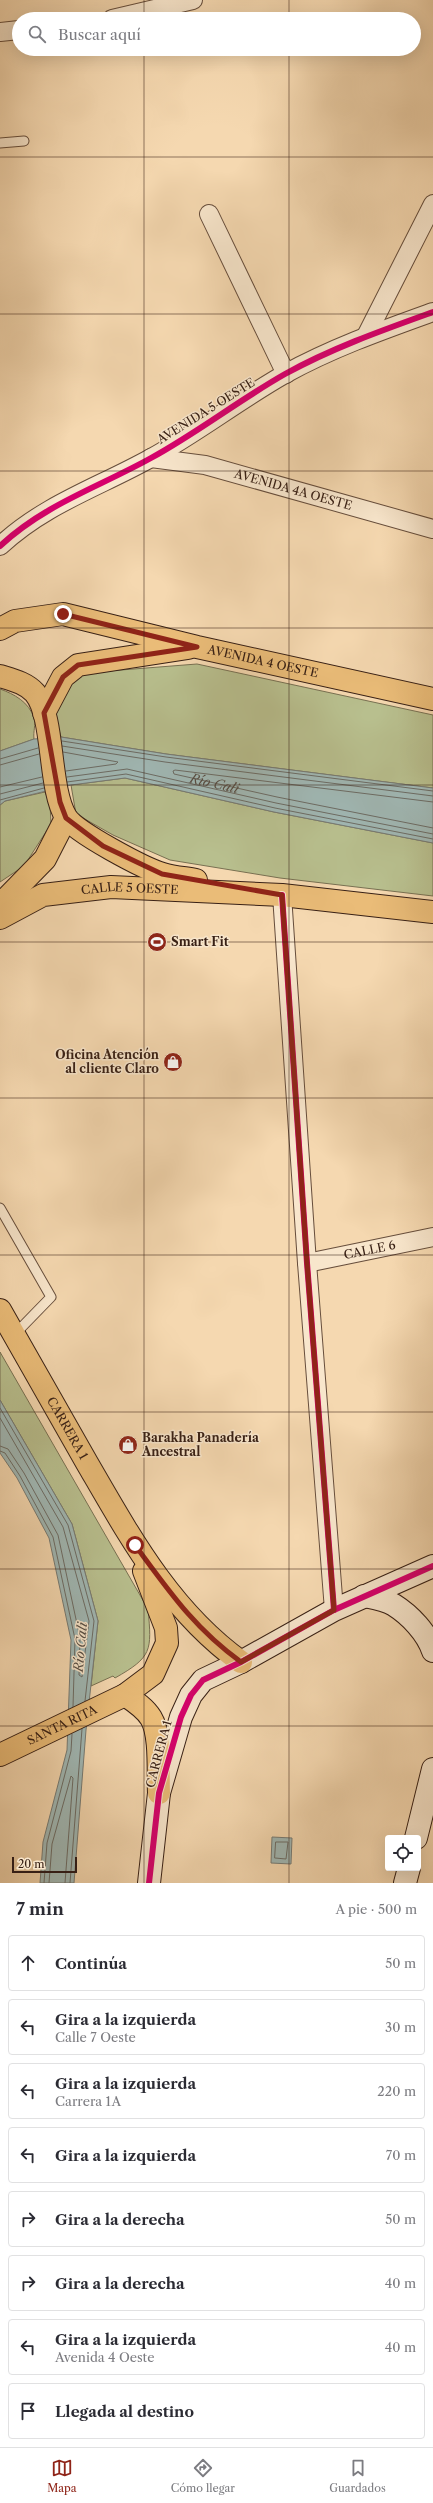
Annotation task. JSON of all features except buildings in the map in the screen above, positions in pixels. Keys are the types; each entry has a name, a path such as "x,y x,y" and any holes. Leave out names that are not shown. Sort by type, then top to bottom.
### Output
{"main road":[{"name":"AVENIDA 4 OESTE","path":"0,629 15,621 63,614 197,647 433,699"},
{"path":"45,720 63,677 78,665 197,647"},
{"path":"0,676 22,683 36,694 45,720 63,810 45,860 0,905"},
{"path":"63,810 103,846 162,874 282,895"},
{"name":"CALLE 5 OESTE","path":"0,918 43,895 111,887 282,895 433,912"},
{"name":"CARRERA 1","path":"0,1310 135,1545"},
{"path":"135,1545 187,1615 219,1646 241,1662"},
{"name":"SANTA RITA","path":"6,1753 119,1698 153,1674 167,1643 166,1628 160,1608 146,1579 135,1545"},
{"path":"119,1698 138,1703 151,1718 156,1738 159,1793"}],"street":[{"path":"142,12 193,0"},
{"path":"366,336 433,204"},
{"path":"209,214 286,374"},
{"name":"AVENIDA 5 OESTE","path":"0,546 12,535 71,496 151,458 286,374 366,336 433,312"},
{"name":"AVENIDA 4A OESTE","path":"151,458 205,464 433,529"},
{"path":"282,895 307,1263 334,1610"},
{"name":"CALLE 6","path":"307,1263 433,1237"},
{"name":"CARRERA 1","path":"149,1883 159,1793 181,1717 190,1695 203,1680 241,1662 334,1610 433,1566"},
{"path":"364,1596 393,1605 409,1617 433,1650"},
{"path":"417,1835 433,1769"},
{"path":"405,1883 407,1871"}],"lane":[{"path":"0,143 24,142"},
{"path":"0,1208 51,1298 14,1335"}],"green space":[{"path":"197,664 433,715 433,788 166,754 61,737 55,716 72,681 83,673"},
{"path":"0,689 11,693 25,703 32,712 35,723 34,739 0,751"},
{"path":"125,778 274,812 433,843 433,896 280,878 170,860 113,835 76,814 71,785"},
{"path":"45,792 50,804 51,824 24,866 0,882 0,805 5,801"},
{"path":"0,1352 148,1609 150,1635 147,1651 143,1658 127,1671 115,1678 113,1676 91,1686 98,1621 72,1524 0,1400"}],"water":[{"name":"Río Cali","path":"61,737 166,754 433,788 433,843 274,812 125,778 71,785 5,801 0,805 0,751 34,739"},
{"name":"Río Cali","path":"0,1400 72,1524 98,1621 86,1730 74,1883 40,1883 43,1842 67,1750 71,1640 49,1538 17,1478 0,1453"},
{"path":"272,1837 292,1838 291,1864 271,1863"}],"cycle path":[{"path":"0,546 17,531 54,507 151,458 285,374 339,348 433,312"},
{"path":"282,895 307,1263 334,1610"},
{"path":"149,1883 159,1793 181,1717 191,1695 203,1680 241,1662 334,1610 433,1566"}],"place":[{"name":"Smart Fit","path":"157,942"},
{"name":"Oficina Atención al cliente Claro","path":"173,1062"},
{"name":"Barakha Panadería Ancestral","path":"128,1445"}],"route":[{"path":"63,614 197,647 78,665 63,677 52,694 44,713 60,802 66,818 103,846 162,874 282,895 307,1263 334,1610 241,1662 202,1632 187,1615 135,1545"}]}
